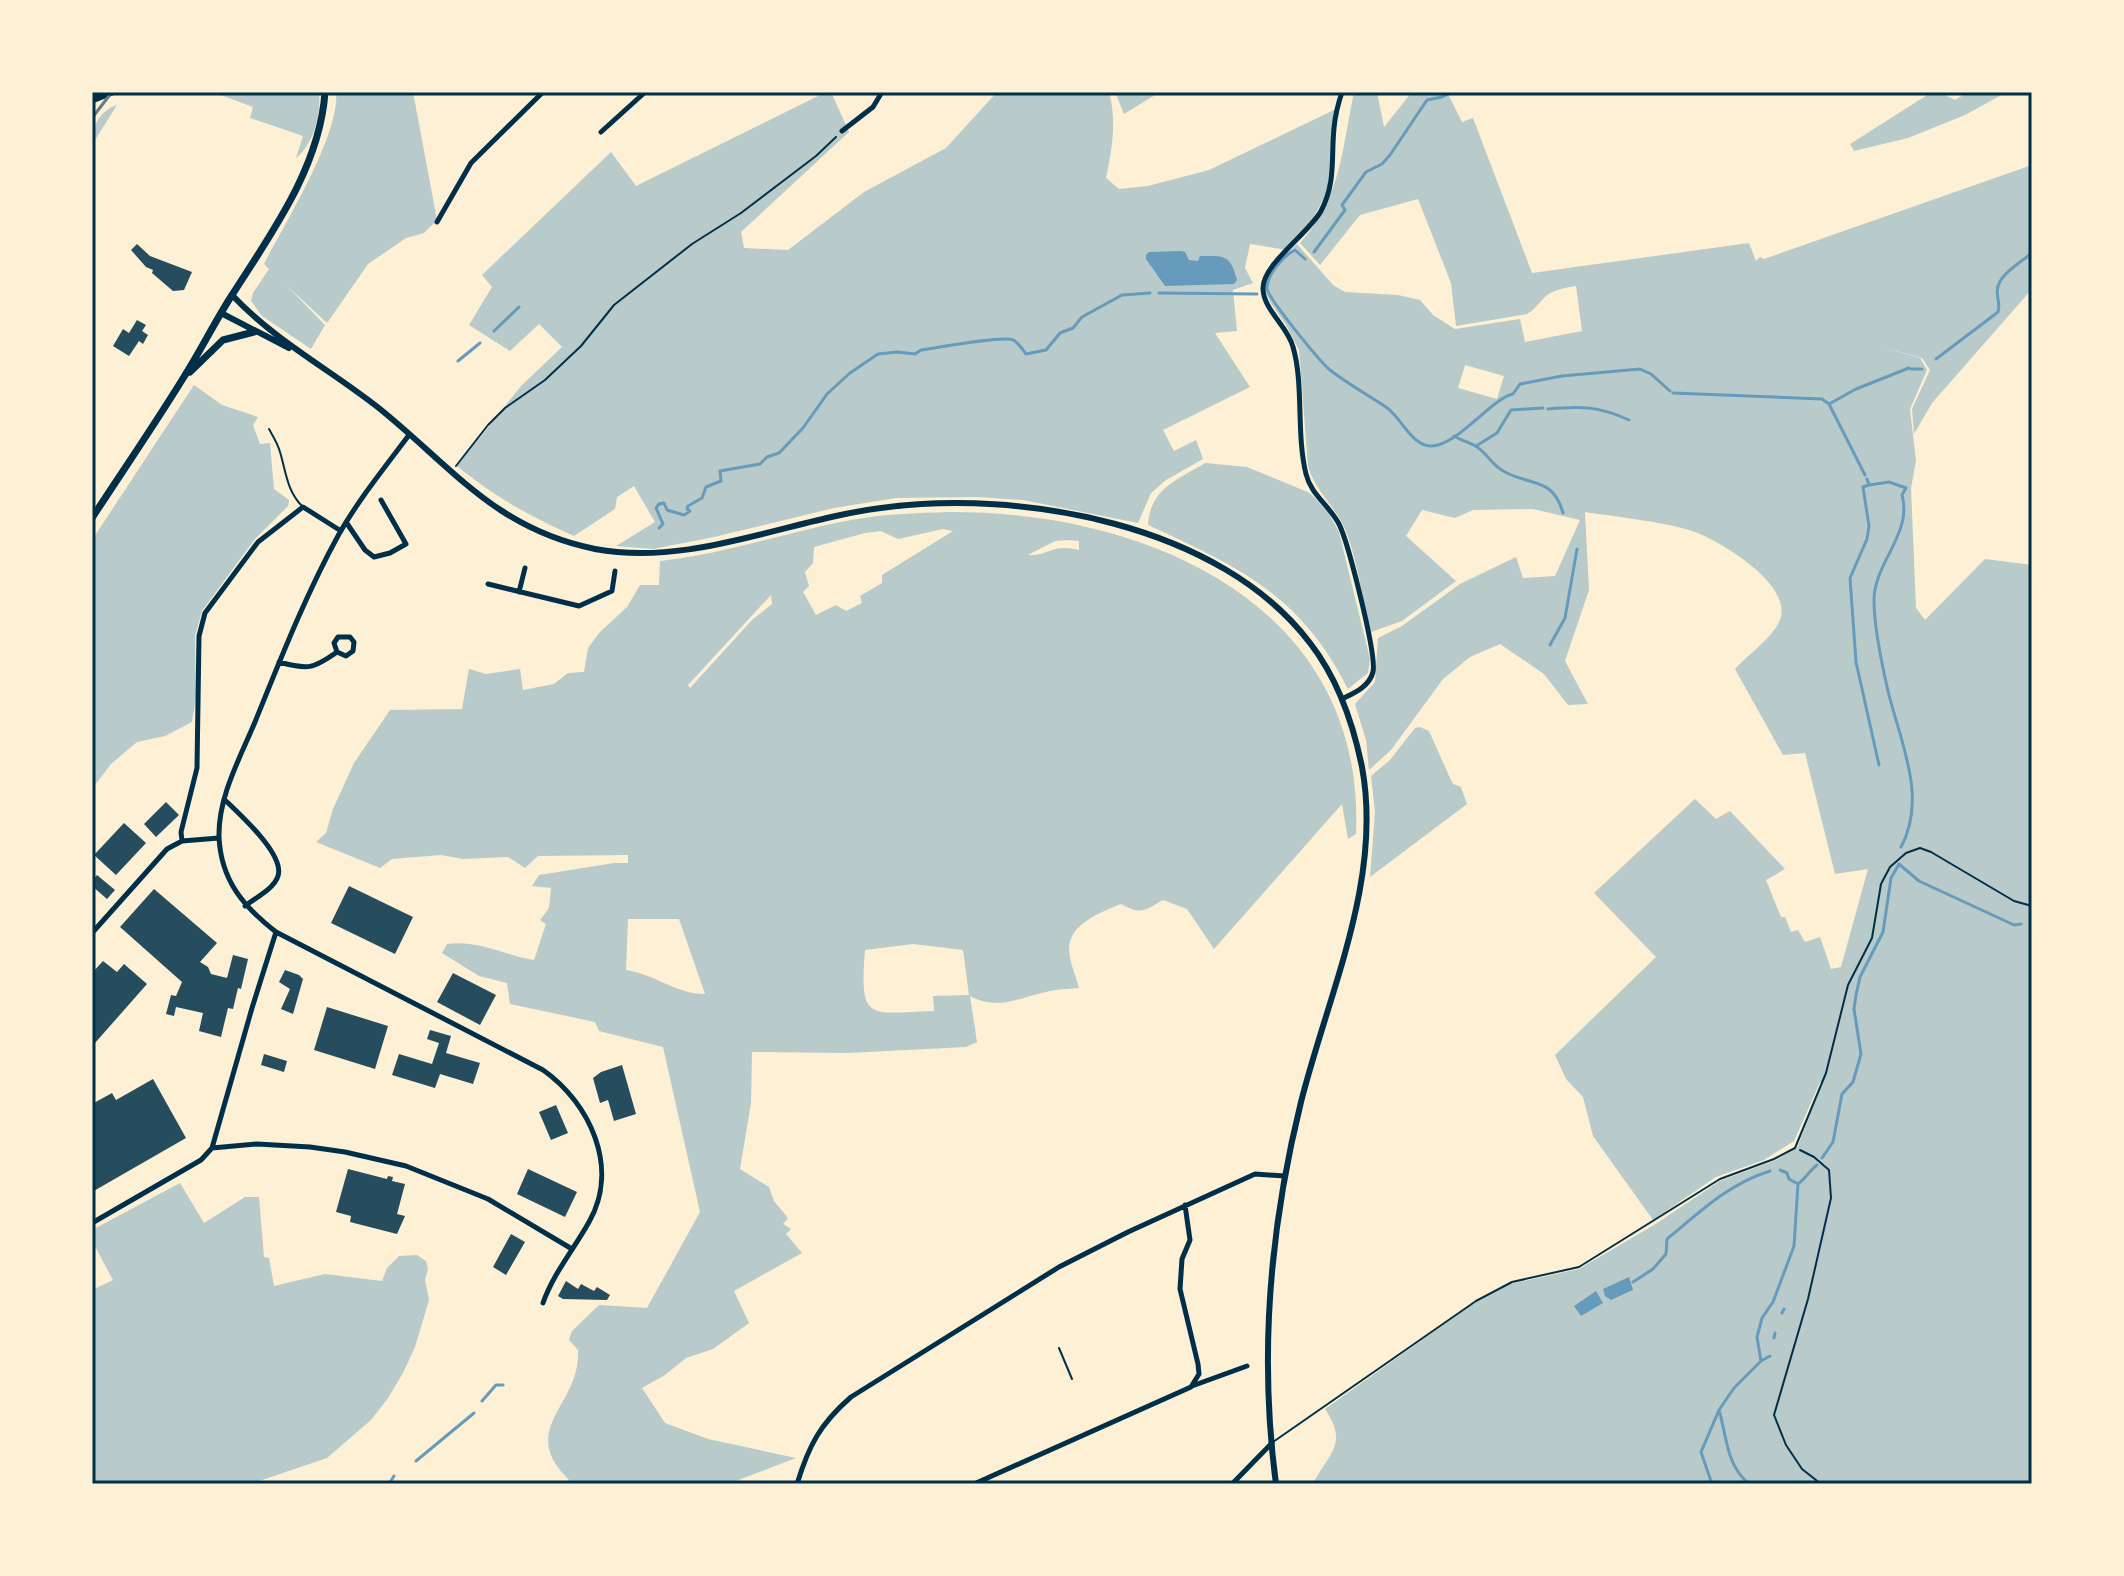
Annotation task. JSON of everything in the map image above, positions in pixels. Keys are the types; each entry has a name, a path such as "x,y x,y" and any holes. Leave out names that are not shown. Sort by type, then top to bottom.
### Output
{"main road":[{"path":"92,100 112,92"},
{"path":"92,518 182,380 306,169 319,130 325,92"},
{"path":"182,380 223,340 254,332"}],"street":[{"path":"437,222 471,163 543,92"},
{"path":"842,131 873,107 882,92"},
{"path":"1342,92 1334,129 1331,189 1310,227 1266,276 1263,289 1294,347 1301,447 1309,484 1343,533 1369,639 1373,673 1364,688 1342,699"},
{"path":"601,132 644,93"},
{"path":"232,295 298,352 378,408 490,505 517,521 570,543 616,552 656,553 698,548 824,518 915,504 975,503 1023,507 1118,526 1186,550 1222,568 1263,595 1309,642 1342,699 1351,723 1364,778 1365,831 1362,866 1346,945 1301,1102 1285,1176 1269,1316 1268,1374 1276,1484"},
{"path":"221,313 298,352"},
{"path":"409,435 346,522 308,592 224,799 219,838 229,879 245,906 276,932 543,1070 569,1092 584,1111 596,1138 601,1174 595,1210 543,1303"},
{"path":"346,522 365,550 374,557 406,544 381,500"},
{"path":"182,841 181,832 197,768 199,636 205,613 258,542 303,507 341,531"},
{"path":"519,592 525,568"},
{"path":"488,584 579,606 612,591 615,571"},
{"path":"344,635 354,642 350,654 337,652 334,643 338,637 344,635"},
{"path":"279,662 309,668 337,652"},
{"path":"224,799 273,852 278,863 278,875 272,885 245,906"},
{"path":"92,933 162,853 182,841 219,838"},
{"path":"92,1223 201,1160 212,1148 276,932"},
{"path":"212,1148 257,1144 310,1147 406,1166 488,1199 572,1249"},
{"path":"797,1484 810,1444 833,1413 851,1397 1059,1267 1255,1174 1285,1176"},
{"path":"1185,1205 1190,1240 1182,1259 1180,1289 1199,1374 1191,1387"},
{"path":"974,1484 1191,1387 1247,1366"},
{"path":"1232,1484 1272,1443"}],"lane":[{"path":"269,429 279,449 288,486 303,507"},
{"path":"1272,1443 1476,1301 1512,1282 1579,1267 1720,1179 1795,1148 1826,1073 1848,985 1872,938 1881,884 1895,862 1906,853 1920,848 1967,871 2014,901 2032,906"}],"path":[{"path":"450,473 496,416 545,380 581,346 614,305 692,244 741,213 791,175 842,131"},
{"path":"1795,1148 1814,1157 1829,1170 1831,1198 1808,1299 1774,1415 1786,1445 1802,1469 1821,1484"},
{"path":"1059,1348 1072,1379"}],"shaded area":[{"path":"213,92 319,92 319,110 312,137 296,158 303,136 250,118 253,107"},
{"path":"336,92 413,92 437,220 424,233 406,238 368,264 327,323 286,285 325,325 311,349 262,316 251,301 269,269 264,264 321,155 335,110"},
{"path":"831,92 849,132 741,232 744,248 788,250 864,192 946,148 997,92 1109,92 1113,124 1106,178 1119,189 1148,186 1209,170 1334,110 1329,189 1311,222 1287,250 1250,244 1245,268 1253,283 1233,290 1237,331 1215,333 1250,387 1163,430 1174,451 1196,440 1203,459 1166,480 1151,493 1138,523 1023,500 896,498 834,508 653,549 616,546 655,522 634,486 617,497 615,509 574,536 513,505 457,466 521,386 562,347 539,324 510,351 469,325 492,287 482,275 611,152 636,186"},
{"path":"1115,92 1160,92 1124,114"},
{"path":"1354,92 1377,92 1384,127 1412,92 1447,92 1462,122 1473,118 1532,273 1749,243 1756,261 1760,257 1764,259 2032,165 2032,289 1932,403 1914,434 1912,409 1930,370 1922,358 1882,347 1920,358 1927,370 1910,409 1916,461 1911,488 1916,608 1925,620 1985,559 2032,565 2032,1484 1692,1484 1689,1481 1685,1484 1313,1484 1336,1440 1336,1431 1325,1409 1470,1306 1510,1284 1579,1269 1720,1181 1776,1160 1797,1148 1822,1084 1820,1082 1794,1141 1764,1160 1716,1177 1653,1220 1593,1136 1583,1097 1566,1079 1555,1055 1656,957 1594,893 1695,799 1716,819 1730,811 1785,869 1766,880 1781,917 1785,917 1791,932 1798,930 1805,942 1820,937 1831,969 1841,967 1868,869 1835,874 1805,753 1783,755 1735,669 1778,624 1782,610 1778,596 1768,582 1739,556 1707,537 1670,525 1585,512 1589,590 1565,661 1588,704 1568,705 1544,674 1500,644 1470,657 1443,679 1391,750 1369,770 1366,740 1355,704 1375,682 1378,638 1402,626 1460,584 1516,557 1523,578 1555,576 1580,520 1533,509 1473,510 1455,518 1422,510 1406,536 1456,581 1402,621 1371,632 1345,529 1315,483 1308,466 1299,350 1270,302 1265,289 1268,277 1297,244 1333,285 1345,292 1398,295 1420,300 1433,315 1455,329 1520,319 1525,342 1582,331 1576,286 1550,293 1527,314 1456,326 1451,283 1418,199 1360,215 1320,265 1300,243 1314,226 1332,190","holes":["1465,365 1504,376 1497,399 1458,388"]},
{"path":"1932,92 1955,100 1968,92 2007,92 1965,115 1908,138 1854,151 1850,144"},
{"path":"117,105 92,145 98,120"},
{"path":"194,385 222,405 258,417 253,425 260,444 270,443 274,489 289,500 288,506 255,539 202,611 195,636 196,697 192,722 165,736 137,742 111,764 92,789 92,540"},
{"path":"1205,463 1247,467 1310,493 1328,512 1339,532 1370,659 1368,673 1348,689 1330,657 1288,607 1239,571 1148,525 1150,513 1160,494"},
{"path":"949,512 1023,516 1097,530 1167,553 1230,586 1284,631 1324,687 1349,754 1356,834 1348,839 1342,804 1214,949 1187,909 1163,900 1142,910 1133,910 1121,904 1096,915 1080,926 1070,940 1070,958 1079,988 1054,990 999,1003 970,996 977,1042 966,1047 847,1053 752,1052 751,1103 740,1169 769,1187 774,1201 788,1218 783,1224 791,1229 786,1234 802,1253 734,1291 749,1323 713,1349 686,1358 642,1388 665,1423 708,1439 796,1458 728,1484 564,1484 569,1480 554,1462 548,1446 549,1431 576,1370 578,1350 569,1340 572,1331 599,1305 647,1308 700,1212 663,1047 599,1031 595,1022 510,1004 507,983 479,976 442,953 447,944 458,943 534,960 546,924 540,920 549,908 551,888 532,886 539,875 628,863 628,855 538,856 525,868 508,857 463,859 441,855 392,859 380,868 316,842 326,833 333,809 354,763 390,710 462,709 469,669 486,674 520,669 523,690 554,684 568,673 584,672 588,648 627,607 640,585 659,585 660,561 851,520","holes":["943,529 953,531 882,575 882,583 860,596 862,603 846,611 836,605 816,615 803,592 809,586 805,572 813,563 814,547 881,531 898,539","1055,541 1079,541 1079,550 1062,548 1028,555","771,595 772,604 752,620 690,688 688,685","628,919 679,919 705,994 684,991 626,970","913,944 963,950 969,995 933,996 934,1011 882,1012 873,1009 867,1002 865,950"]},
{"path":"1415,728 1429,731 1453,784 1461,787 1467,804 1370,877 1375,812 1371,776 1390,760"},
{"path":"180,1183 204,1223 245,1197 259,1197 264,1257 269,1258 274,1286 325,1274 382,1281 387,1268 399,1256 417,1255 426,1261 428,1269 425,1280 429,1300 415,1347 388,1398 371,1420 327,1458 250,1484 92,1484 92,1290 113,1280 92,1241 92,1230"}],"water":[{"path":"1181,251 1189,260 1198,261 1200,256 1225,258 1232,265 1237,280 1234,284 1165,286 1146,255 1149,252"},
{"path":"1629,1277 1633,1290 1611,1300 1605,1296 1603,1289"},
{"path":"1596,1291 1603,1303 1581,1316 1574,1306"}],"building":[{"path":"137,244 150,256 192,272 184,290 173,291 152,273 153,270 146,267 131,250"},
{"path":"137,320 146,325 142,331 148,335 143,344 139,341 129,356 113,346 123,329 129,333"},
{"path":"166,802 179,815 156,837 144,824"},
{"path":"124,823 146,843 116,875 94,855"},
{"path":"97,875 115,890 107,899 92,886"},
{"path":"349,886 413,917 395,954 331,923"},
{"path":"154,889 217,943 200,962 208,967 211,974 227,978 233,955 248,959 241,989 238,988 233,1009 228,1008 221,1037 199,1031 203,1013 176,1007 174,1016 166,1014 171,995 176,996 182,982 120,927"},
{"path":"103,961 117,972 124,964 147,984 95,1043 92,1040 92,973"},
{"path":"285,970 303,979 293,1014 281,1009 290,989 279,982"},
{"path":"453,973 496,995 480,1025 437,1002"},
{"path":"327,1007 388,1026 375,1069 314,1050"},
{"path":"430,1030 451,1036 446,1053 480,1063 473,1084 440,1074 435,1088 392,1075 399,1054 432,1064 439,1043 427,1039"},
{"path":"264,1054 287,1061 284,1072 261,1065"},
{"path":"622,1065 636,1114 614,1121 608,1100 600,1103 593,1078"},
{"path":"153,1079 186,1138 92,1192 92,1104 112,1093 116,1100"},
{"path":"556,1105 568,1133 551,1140 539,1112"},
{"path":"348,1169 387,1179 388,1176 393,1177 392,1181 405,1184 397,1214 405,1216 397,1234 350,1222 351,1216 336,1212"},
{"path":"528,1169 577,1192 565,1217 517,1194"},
{"path":"511,1234 525,1242 506,1275 493,1267"},
{"path":"566,1281 578,1289 581,1284 594,1291 597,1287 610,1295 607,1300 563,1299 558,1296"}],"waterway":[{"path":"1314,252 1345,210 1342,205 1366,172 1382,164 1390,155 1427,100 1452,92"},
{"path":"1305,259 1295,250 1281,261 1268,283 1269,294 1330,370 1386,407 1418,442 1425,445 1442,444 1453,438 1495,404 1513,394 1520,384 1562,376 1640,369 1651,374 1670,391"},
{"path":"1936,359 1998,312 1997,289 2000,281 2032,253"},
{"path":"659,528 663,524 656,508 659,504 664,503 667,510 684,515 690,511 688,506 702,498 706,487 721,481 720,471 760,464 767,457 779,453 803,428 827,394 878,354 915,354 921,350 1007,339 1017,342 1026,354 1046,350 1060,333 1073,328 1082,317 1122,295 1150,293"},
{"path":"1159,293 1257,294"},
{"path":"494,331 519,307"},
{"path":"458,361 480,343"},
{"path":"1829,404 1856,389 1909,368"},
{"path":"1911,369 1922,369"},
{"path":"1673,393 1822,399 1829,404 1865,475"},
{"path":"1476,446 1497,433 1511,410 1543,408"},
{"path":"1548,409 1589,408 1629,420"},
{"path":"1454,436 1477,447 1505,472 1547,488 1559,501 1563,513"},
{"path":"1867,479 1869,485 1889,482 1906,488 1902,495 1902,522 1880,573 1874,600 1881,658 1912,789 1909,828 1901,847"},
{"path":"1869,485 1863,487 1869,526 1867,539 1850,578 1856,662 1879,765"},
{"path":"1550,645 1565,618 1577,549"},
{"path":"1822,1158 1833,1142 1842,1094 1853,1082 1861,1054 1854,1009 1856,995 1860,977 1883,932 1891,878 1899,864 1919,881 2014,925 2021,924"},
{"path":"1749,1484 1736,1468 1728,1450 1719,1410 1734,1388 1761,1361 1757,1337 1762,1318 1773,1302 1794,1246 1798,1184 1817,1165"},
{"path":"1780,1170 1798,1184"},
{"path":"1633,1282 1653,1269 1666,1254 1667,1239 1703,1209 1741,1183 1770,1171"},
{"path":"1782,1313 1784,1309"},
{"path":"1774,1338 1775,1333"},
{"path":"1761,1361 1770,1356"},
{"path":"482,1401 496,1385 503,1385"},
{"path":"1712,1484 1701,1452 1719,1410"},
{"path":"416,1461 474,1413"},
{"path":"389,1484 394,1476"}],"railway":[{"path":"92,118 112,92"}]}
